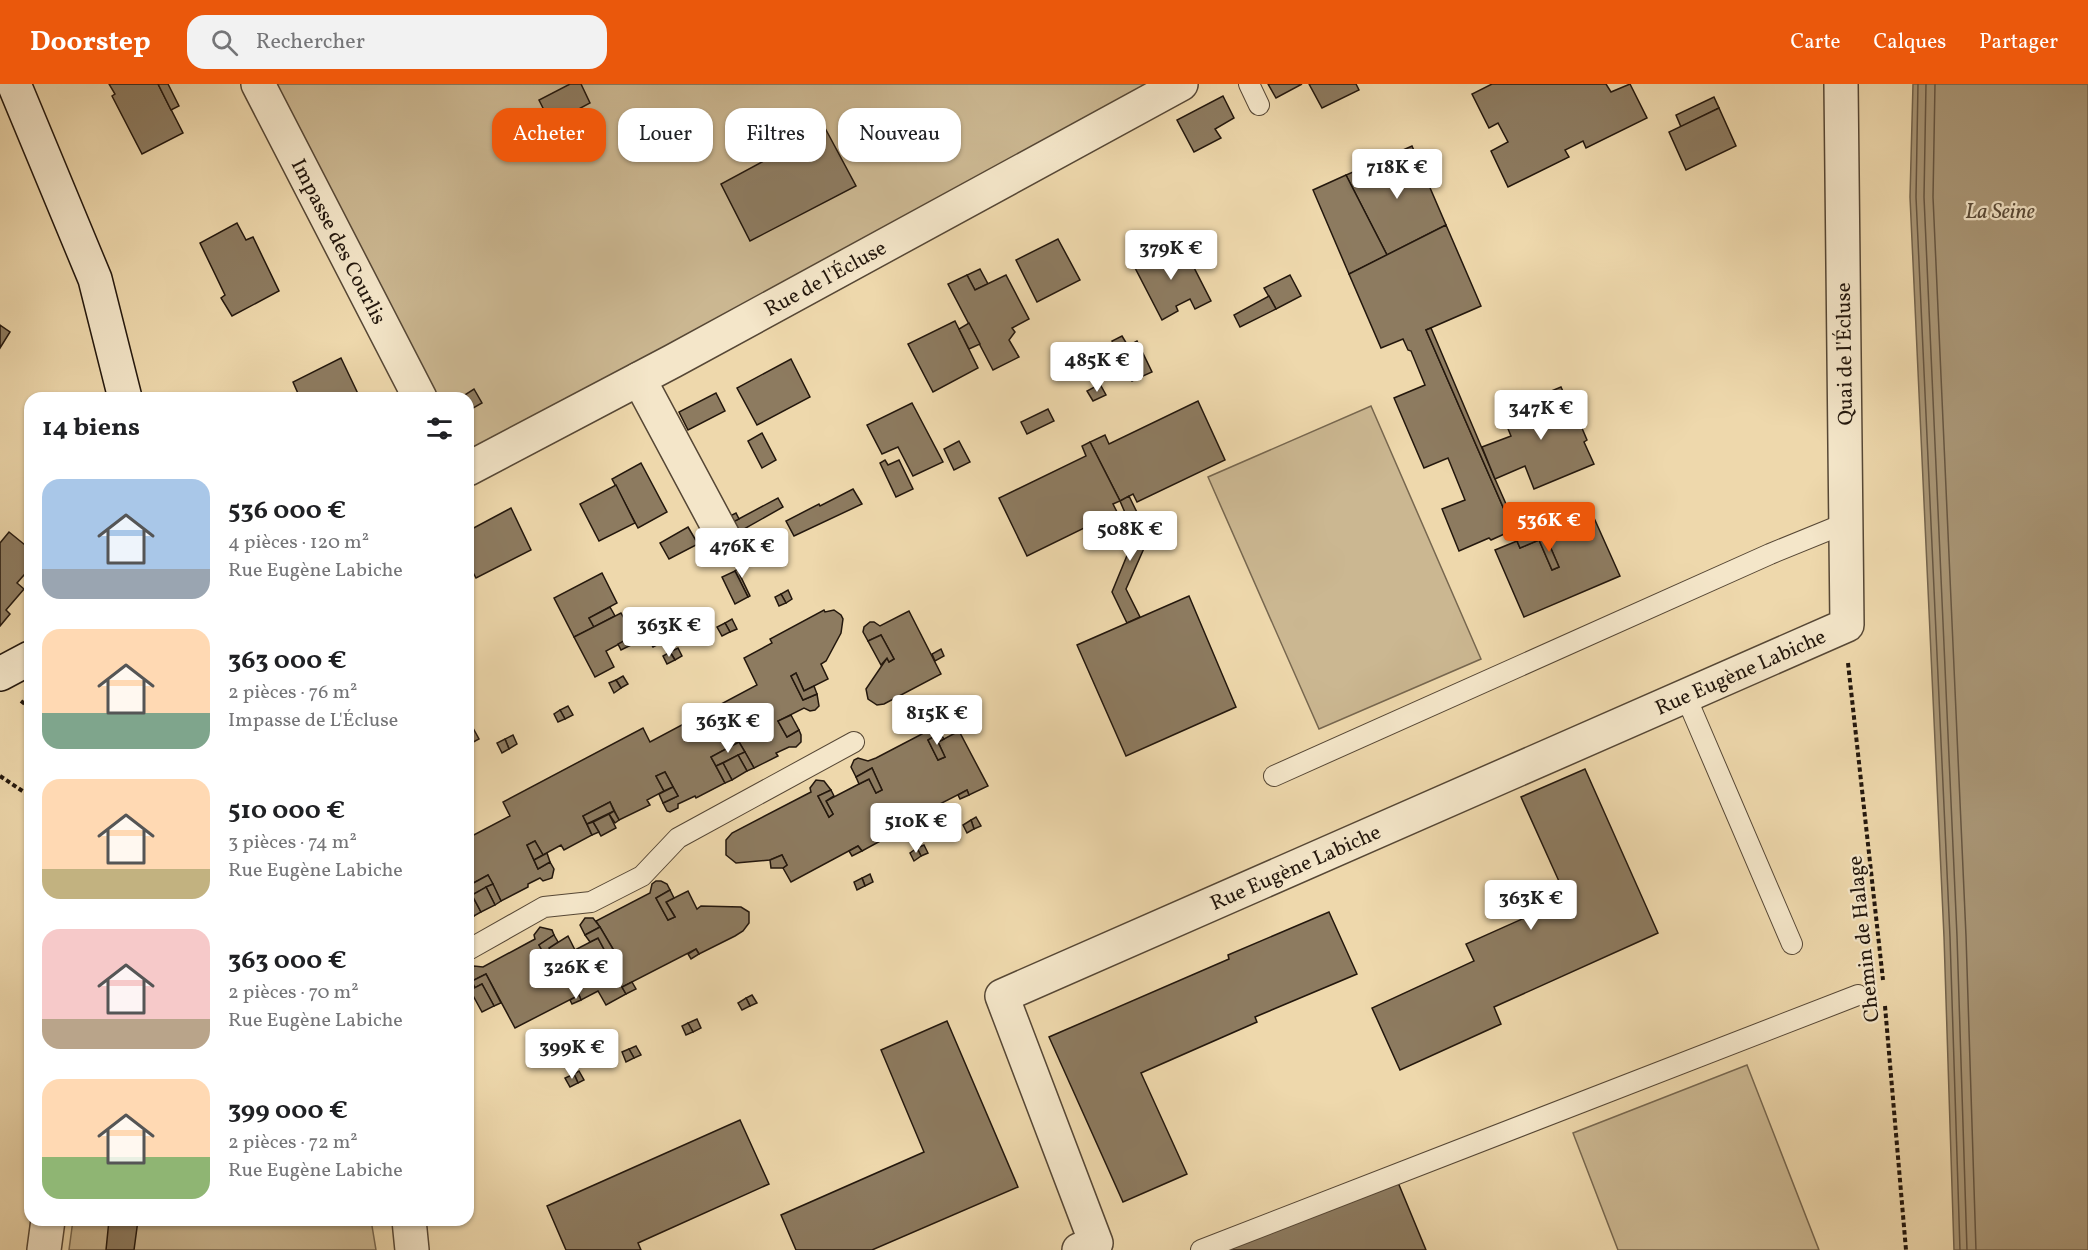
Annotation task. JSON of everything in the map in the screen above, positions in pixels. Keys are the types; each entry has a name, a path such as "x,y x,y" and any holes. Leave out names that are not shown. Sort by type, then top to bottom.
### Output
{"street":[{"path":"14,84 95,279 123,392"},
{"name":"Impasse des Courlis","path":"258,84 417,392"},
{"name":"Rue de l'Écluse","path":"474,466 639,379 1181,84"},
{"name":"Quai de l'Écluse","path":"1841,84 1847,625"},
{"path":"639,379 730,549"},
{"name":"Rue Eugène Labiche","path":"1078,1250 1096,1243 1002,996 1847,625"},
{"path":"44,1250 47,1226"},
{"path":"410,1226 412,1250"}],"lane":[{"path":"1249,84 1259,105"},
{"path":"1274,776 1770,554 1846,523"},
{"path":"1686,697 1792,944"},
{"path":"474,947 544,907 591,902 642,876 678,838 854,742"},
{"path":"1202,1250 1858,995"}],"path":[{"name":"Chemin de Halage","path":"1847,625 1848,663 1884,987"},
{"path":"0,776 24,792"},
{"name":"Chemin de Halage","path":"1885,999 1906,1250"}],"shaded area":[{"path":"271,84 1180,84 474,466 474,392 418,392"},
{"path":"1371,406 1481,659 1319,729 1208,477"},
{"path":"1747,1065 1819,1250 1618,1250 1573,1133"},
{"path":"72,1226 372,1226 376,1250 69,1250"}],"water":[{"name":"La Seine","path":"1913,84 2088,84 2088,1250 1954,1250 1944,937 1910,197"}],"building":[{"path":"109,84 158,84 183,133 142,154 112,96 115,94"},
{"path":"158,84 168,84 179,106 171,110"},
{"path":"570,84 581,84 590,103 581,108 543,108 539,100"},
{"path":"1268,84 1302,84 1276,98"},
{"path":"1309,84 1356,84 1359,90 1322,108"},
{"path":"1492,84 1606,84 1611,92 1630,84 1647,118 1586,148 1583,141 1565,150 1569,157 1508,187 1491,151 1508,142 1498,123 1489,128 1472,94"},
{"path":"1223,96 1234,118 1215,129 1221,138 1194,152 1177,120"},
{"path":"1714,97 1719,108 1681,127 1676,115"},
{"path":"1719,108 1736,146 1686,170 1669,132"},
{"path":"826,130 838,152 838,162 843,162 856,186 750,241 721,184 762,162 826,162"},
{"path":"1412,146 1446,225 1387,255 1346,175"},
{"path":"1346,175 1387,255 1349,274 1313,190"},
{"path":"237,223 246,240 253,237 279,291 232,316 221,298 225,295 200,243"},
{"path":"1446,225 1481,306 1426,330 1513,530 1459,551 1442,509 1465,500 1448,458 1424,468 1394,398 1425,385 1411,351 1408,350 1403,339 1381,348 1349,274"},
{"path":"1058,239 1080,280 1037,302 1016,260"},
{"path":"1162,247 1168,258 1185,250 1211,301 1195,309 1190,299 1176,306 1178,311 1162,320 1132,262"},
{"path":"980,269 988,284 975,290 967,275"},
{"path":"967,275 975,290 1006,275 1029,319 1012,328 1015,332 1009,340 1019,357 993,370 948,284"},
{"path":"1290,275 1301,296 1276,309 1264,288"},
{"path":"1269,296 1276,309 1240,327 1234,315"},
{"path":"955,321 978,368 933,392 908,344"},
{"path":"969,323 980,344 969,349 959,329"},
{"path":"0,325 10,332 0,348"},
{"path":"1431,328 1517,529 1513,530 1426,330"},
{"path":"1122,336 1128,346 1137,341 1152,372 1132,381 1112,341"},
{"path":"341,358 357,392 297,392 293,382"},
{"path":"791,359 810,397 757,425 737,388"},
{"path":"1100,384 1106,395 1093,401 1087,391"},
{"path":"1561,387 1570,407 1573,407 1594,464 1534,489 1525,466 1495,479 1482,447 1511,436 1501,412"},
{"path":"474,389 482,403 474,408 474,392 469,392"},
{"path":"716,393 725,411 688,430 679,412"},
{"path":"1198,401 1225,460 1137,502 1133,494 1120,501 1090,442 1105,435 1109,444"},
{"path":"912,403 943,462 913,476 898,447 882,454 867,425"},
{"path":"1048,409 1054,421 1027,434 1021,422"},
{"path":"762,433 776,460 762,468 748,441"},
{"path":"959,441 970,462 954,470 944,449"},
{"path":"1090,442 1120,501 1113,504 1117,512 1027,556 999,498 1086,456 1082,446"},
{"path":"885,460 888,465 899,460 913,489 896,497 880,463"},
{"path":"641,463 667,512 638,528 612,479"},
{"path":"616,485 635,523 599,541 580,504"},
{"path":"853,489 862,504 794,536 786,521"},
{"path":"1129,496 1149,537 1126,589 1140,617 1127,623 1112,592 1135,536 1120,501"},
{"path":"778,498 783,507 737,533 731,523"},
{"path":"511,508 531,550 476,578 474,574 474,528"},
{"path":"1590,509 1620,576 1524,617 1495,550 1517,541 1520,548 1539,540 1552,570 1559,567 1543,530"},
{"path":"736,513 739,519 731,523 728,517"},
{"path":"688,527 698,544 669,559 660,543"},
{"path":"1543,530 1546,537 1520,548 1517,541"},
{"path":"9,532 24,544 24,575 17,583 24,589 6,610 10,614 0,626 0,543"},
{"path":"1546,537 1559,567 1552,570 1539,540"},
{"path":"741,566 744,573 740,575 750,596 748,597 735,571"},
{"path":"735,571 748,597 735,604 722,577"},
{"path":"602,573 617,603 589,618 594,627 574,637 554,598"},
{"path":"788,590 792,599 786,603 781,594"},
{"path":"781,594 786,603 779,606 775,597"},
{"path":"1189,596 1236,707 1126,756 1077,645"},
{"path":"610,607 615,616 594,627 589,618"},
{"path":"824,610 825,612 834,610 843,619 841,633 826,661 821,664 828,679 804,691 796,673 791,676 803,700 817,694 819,706 810,711 804,708 778,721 787,737 799,730 801,742 796,747 789,747 776,753 778,756 754,768 739,742 711,757 725,783 696,798 695,796 678,804 678,808 670,812 663,803 678,796 665,772 656,776 664,791 647,800 650,805 619,820 610,802 583,816 592,835 564,850 561,845 543,855 535,841 527,845 538,869 550,862 554,869 552,878 543,881 540,878 501,901 488,875 474,883 474,835 510,816 503,802 643,728 650,742 757,685 744,658 772,643 770,639"},
{"path":"909,611 941,674 884,704 877,705 868,699 866,689 887,658 889,662 894,659 881,635 868,641 863,632 864,627 870,622 880,626"},
{"path":"621,613 634,636 606,651 614,667 595,677 574,637"},
{"path":"732,619 737,629 730,632 725,623"},
{"path":"725,623 730,632 722,636 717,627"},
{"path":"662,630 664,633 668,631 672,637 653,647 648,639"},
{"path":"881,635 894,659 889,662 887,658 881,665 868,641"},
{"path":"629,638 631,645 621,650 618,644"},
{"path":"678,648 682,656 675,660 670,652"},
{"path":"941,649 944,656 935,661 932,654"},
{"path":"670,652 675,660 667,664 663,656"},
{"path":"796,673 804,691 814,686 817,694 803,700 791,676"},
{"path":"623,676 628,684 621,688 616,680"},
{"path":"616,680 621,688 614,693 609,683"},
{"path":"568,706 573,715 565,719 560,710"},
{"path":"560,710 565,719 558,722 554,714"},
{"path":"791,715 799,730 787,737 778,721"},
{"path":"929,725 938,728 940,733 928,740 938,760 945,757 938,742 959,731 988,786 969,795 967,790 895,827 897,832 862,851 858,846 791,882 783,868 787,865 782,855 770,860 736,863 726,855 726,840 732,833 811,792 810,788 816,780 824,781 831,790 818,796 829,817 833,814 826,801 859,784 869,779 876,793 882,790 872,768 856,777 851,767 854,760 858,758 868,761 876,758 922,734 922,730"},
{"path":"474,730 479,739 474,742"},
{"path":"940,733 944,739 938,742 945,757 938,760 928,740"},
{"path":"513,735 517,744 509,749 505,739"},
{"path":"505,739 509,749 502,753 497,743"},
{"path":"739,742 745,752 716,766 711,757"},
{"path":"745,752 754,768 747,771 738,755"},
{"path":"738,755 747,771 732,780 723,763"},
{"path":"723,763 732,780 725,783 716,766"},
{"path":"872,768 882,790 876,793 869,779 859,784 856,777"},
{"path":"1585,769 1658,933 1494,1007 1501,1024 1400,1070 1372,1008 1474,961 1466,944 1567,899 1521,797"},
{"path":"665,772 673,787 664,791 656,776"},
{"path":"673,787 678,796 663,803 659,794"},
{"path":"831,790 834,796 826,801 833,814 829,817 818,796"},
{"path":"967,790 969,795 960,799 958,795"},
{"path":"610,802 614,811 587,824 583,816"},
{"path":"614,811 619,820 615,823 609,814"},
{"path":"609,814 616,828 601,836 593,822"},
{"path":"976,817 981,826 974,829 971,820"},
{"path":"971,820 974,829 967,833 963,825"},
{"path":"593,822 599,832 592,835 587,824"},
{"path":"905,822 907,827 897,832 895,827"},
{"path":"535,841 543,855 534,860 527,845"},
{"path":"924,845 928,853 921,856 917,848"},
{"path":"858,846 862,851 852,856 849,851"},
{"path":"917,848 921,856 914,861 910,853"},
{"path":"547,853 550,862 538,869 534,860"},
{"path":"782,855 787,865 783,868 771,868 770,860"},
{"path":"870,874 873,882 865,886 862,878"},
{"path":"488,875 493,884 474,894 474,883"},
{"path":"862,878 865,886 857,890 854,882"},
{"path":"661,881 667,884 670,890 656,898 668,920 675,917 666,902 688,891 697,909 701,906 741,907 749,912 749,923 735,936 699,954 696,949 622,987 626,994 606,1005 598,991 581,1000 579,995 515,1028 486,974 474,980 474,966 483,967 535,939 534,935 540,927 552,930 554,935 539,945 550,965 556,962 549,948 568,936 575,950 598,938 606,953 613,949 596,921 650,893 652,884"},
{"path":"493,884 501,901 495,905 486,887"},
{"path":"486,887 495,905 481,912 474,894"},
{"path":"670,890 674,898 666,902 675,917 668,920 656,898"},
{"path":"474,899 481,912 474,916"},
{"path":"1329,912 1357,974 1255,1017 1257,1022 1141,1073 1187,1174 1123,1202 1049,1037 1229,959 1228,955"},
{"path":"585,918 593,918 600,927 585,935 580,925"},
{"path":"600,927 613,949 606,953 598,938 590,942 585,935"},
{"path":"554,935 558,942 549,948 556,962 550,965 539,945"},
{"path":"696,949 699,954 691,959 688,954"},
{"path":"486,974 501,1003 494,1006 482,984 475,988 474,980"},
{"path":"632,982 636,989 626,994 622,987"},
{"path":"482,984 494,1006 482,1012 474,997 474,988"},
{"path":"579,995 581,1000 572,1004 570,1000"},
{"path":"752,995 757,1003 750,1006 746,998"},
{"path":"746,998 750,1006 742,1010 738,1003"},
{"path":"697,1019 701,1028 693,1032 688,1023"},
{"path":"947,1021 1018,1187 872,1250 796,1250 781,1215 924,1152 881,1050"},
{"path":"688,1023 693,1032 686,1035 682,1026"},
{"path":"636,1046 641,1055 634,1058 629,1049"},
{"path":"629,1049 634,1058 626,1062 622,1052"},
{"path":"579,1071 584,1080 578,1083 574,1074"},
{"path":"574,1074 578,1083 570,1087 565,1078"},
{"path":"740,1120 769,1184 638,1243 641,1250 566,1250 547,1206"},
{"path":"1397,1180 1426,1250 1223,1250"},
{"path":"108,1226 137,1226 134,1250 106,1250"}]}
